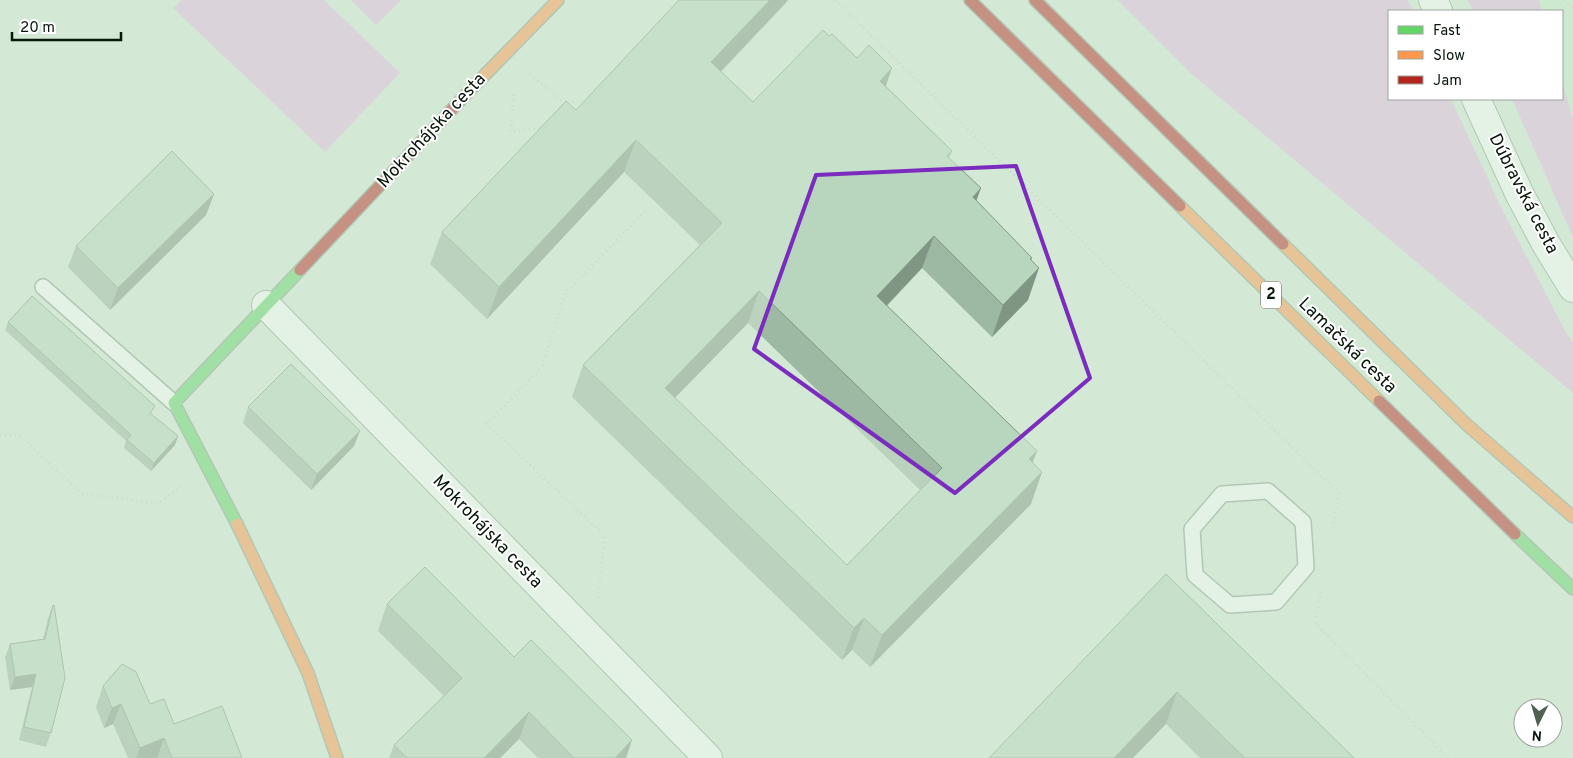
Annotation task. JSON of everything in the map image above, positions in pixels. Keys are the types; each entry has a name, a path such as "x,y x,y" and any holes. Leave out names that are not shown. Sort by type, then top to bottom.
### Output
{"main road":[{"name":"Mokrohájska cesta","path":"174,403 558,0"},
{"name":"Lamačská cesta","path":"970,0 1573,589"},
{"name":"Lamačská cesta","path":"1035,0 1466,424 1573,517"},
{"path":"174,403 233,515 308,673 338,758"}],"street":[{"name":"Dúbravská cesta","path":"1476,100 1519,193 1546,244 1573,288"},
{"name":"Mokrohájska cesta","path":"266,305 708,758"}],"lane":[{"path":"43,287 174,403"},
{"path":"1268,491 1303,522 1306,567 1276,602 1230,605 1195,575 1192,529 1222,494 1268,491"}],"path":[{"path":"835,0 1339,493 1331,539"},
{"path":"1564,0 1573,8"},
{"path":"526,70 569,108"},
{"path":"513,90 511,132 548,126"},
{"path":"543,656 578,625 598,600 605,536 487,424 542,367 565,294 651,205"},
{"path":"0,435 19,434 81,493 158,504 208,466"},
{"path":"1322,586 1315,623 1448,758"}],"highlighted area":[{"path":"1016,166 1090,378 955,493 754,349 816,175"}],"shaded area":[{"path":"181,0 324,0 400,73 325,152 173,8"},
{"path":"351,0 401,0 376,25"},
{"path":"1117,0 1408,0 1413,10 1388,10 1388,100 1451,100 1500,205 1573,343 1573,393 1188,71"},
{"path":"1468,0 1539,0 1542,10 1473,10"},
{"path":"1486,0 1573,0 1573,200 1562,100 1563,10 1491,10"},
{"path":"1563,84 1573,120 1573,238 1512,100 1563,100"}],"building":[{"path":"679,0 770,0 711,62 753,102 823,30 829,36 832,34 857,58 869,45 892,68 880,81 952,151 947,156 981,188 973,197 1032,258 1030,259 1039,268 1003,305 934,236 877,296 1037,451 1029,459 1042,472 882,635 864,618 854,628 583,365 722,223 636,140 499,287 442,232 566,101 576,110","holes":["759,291 942,468 847,565 665,388"]},
{"path":"172,151 214,194 118,288 76,246"},
{"path":"32,296 155,406 150,413 178,436 154,463 127,440 131,435 8,322"},
{"path":"291,364 360,431 317,474 248,407"},
{"path":"425,567 514,657 531,640 632,740 615,758 574,758 529,712 484,758 407,758 394,745 462,678 387,604"},
{"path":"1166,574 1354,758 1245,758 1177,692 1114,758 989,758"},
{"path":"53,605 65,678 51,733 24,727 36,674 15,677 10,644 45,639"},
{"path":"122,664 136,672 150,704 164,699 174,724 222,706 242,758 172,758 164,738 140,748 121,704 112,708 103,686"}],"traffic: fast":[{"path":"237,524 174,403 300,270"},
{"path":"1515,534 1573,589"}],"traffic: slow":[{"path":"474,86 558,0"},
{"path":"1180,206 1379,401"},
{"path":"1283,244 1466,424 1573,517"},
{"path":"237,524 308,673 337,758"}],"traffic: jam":[{"path":"970,0 1180,206"},
{"path":"1035,0 1283,244"},
{"path":"300,270 474,86"},
{"path":"1379,401 1515,534"}]}
